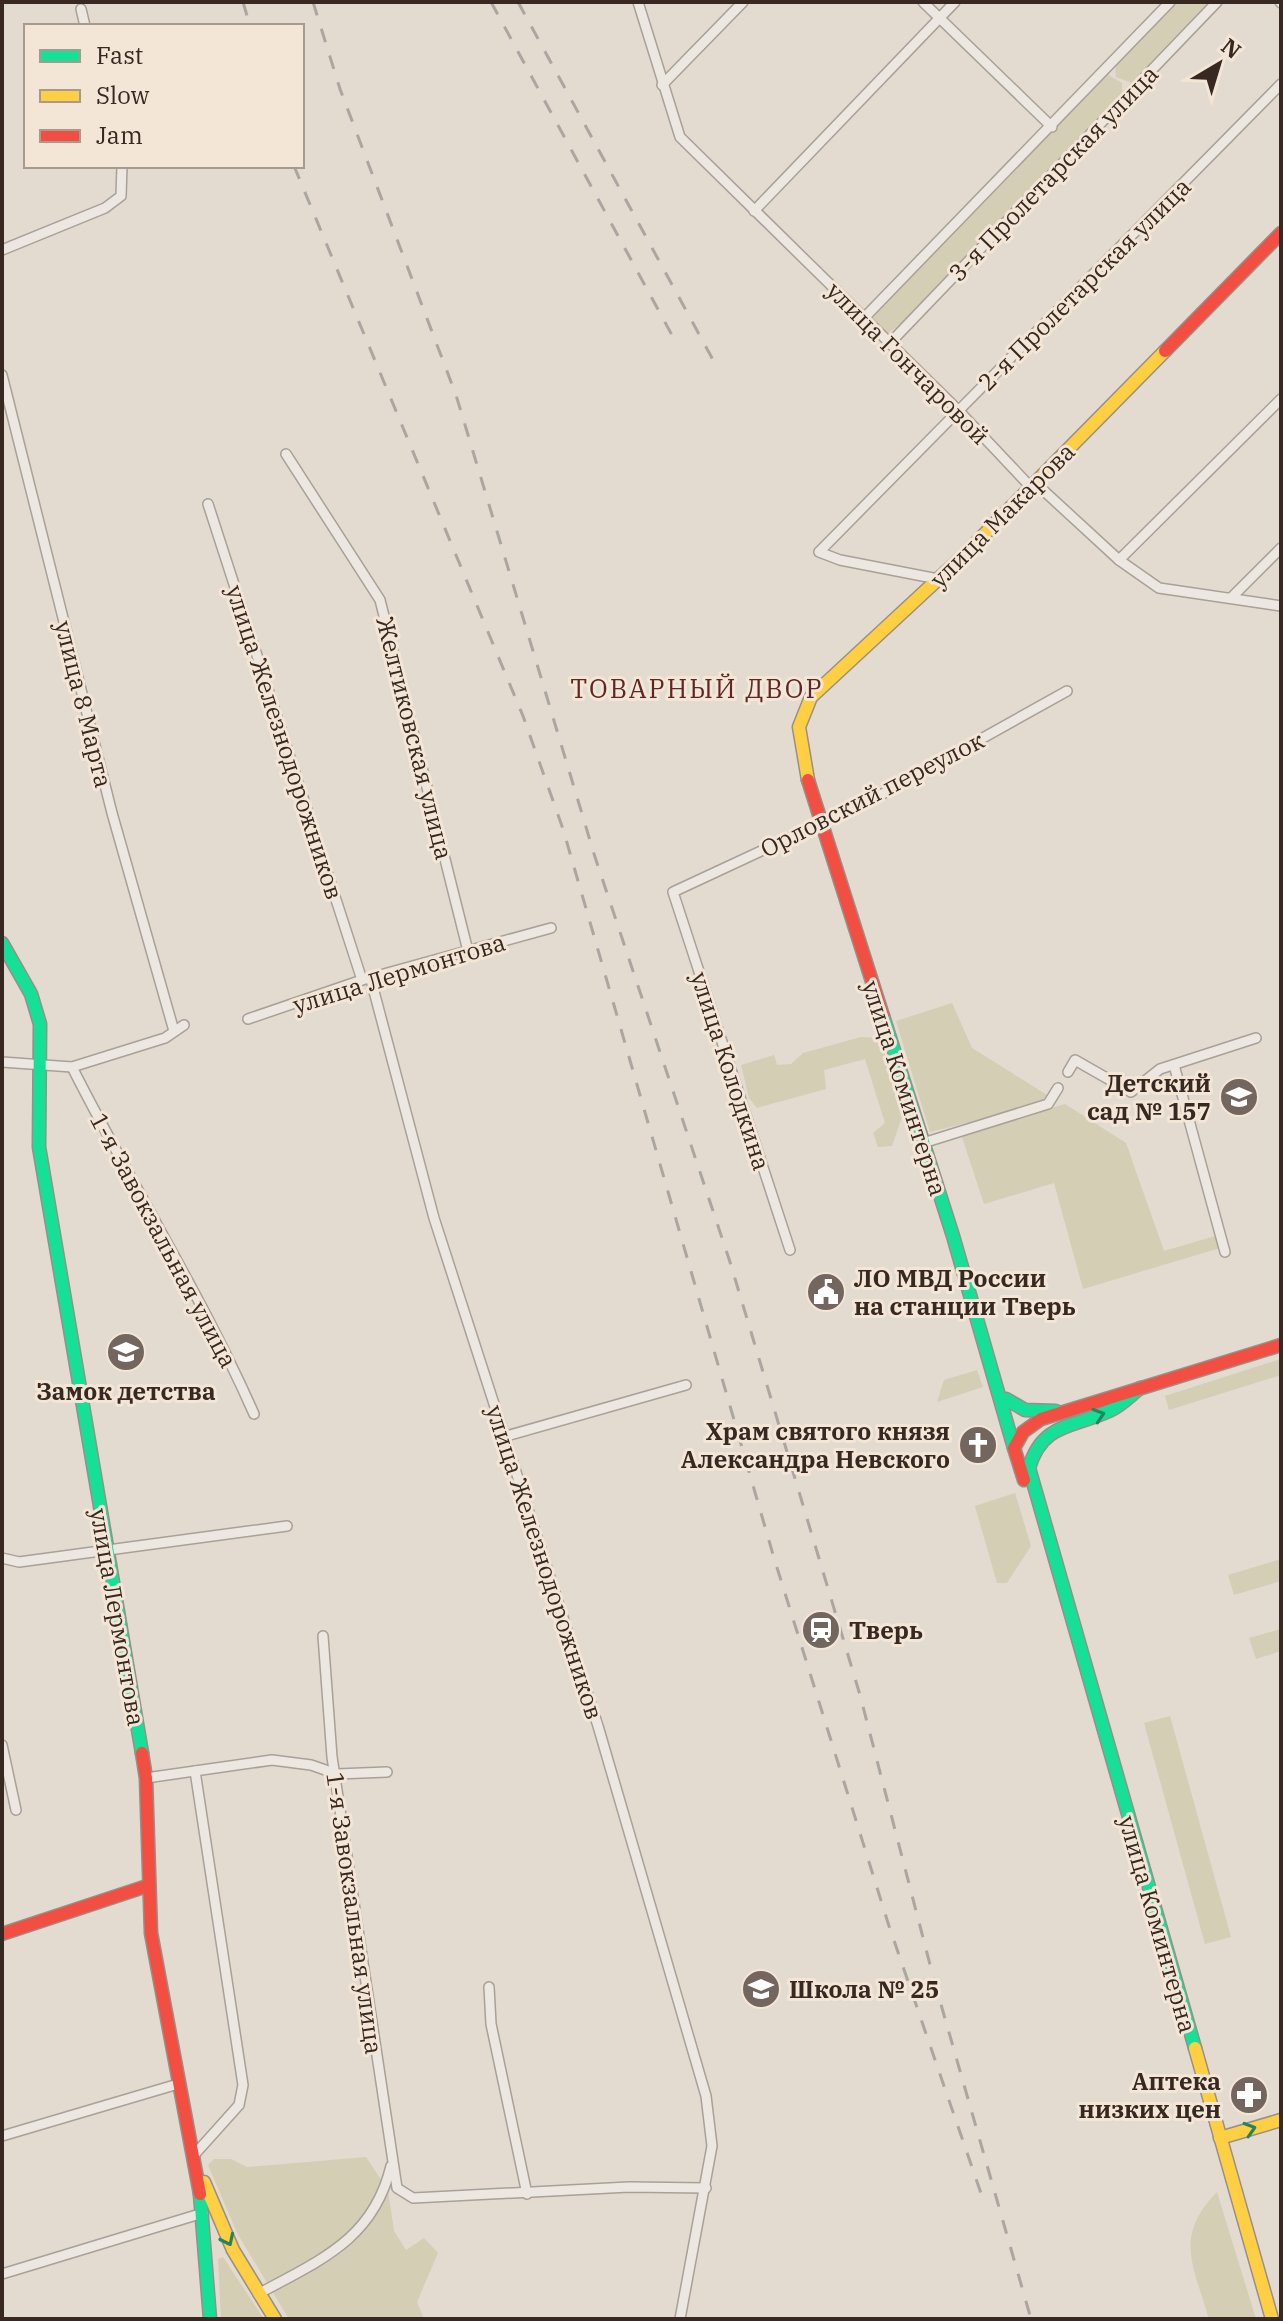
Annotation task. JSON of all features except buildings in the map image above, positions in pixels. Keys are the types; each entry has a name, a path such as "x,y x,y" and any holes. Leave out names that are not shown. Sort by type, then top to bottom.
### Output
{"main road":[{"name":"улица Макарова","path":"821,824 798,737 803,709 811,697 1033,486 1281,233"},
{"name":"улица Коминтерна","path":"821,824 987,1352 1029,1468 1272,2319"},
{"name":"улица Лермонтова","path":"2,943 35,1005 41,1030 37,1126 45,1192 146,1778 151,1831 147,1886 151,1933 178,2084 193,2147 203,2213 210,2319"},
{"path":"1018,1435 1041,1419 1064,1411 1281,1345"},
{"path":"1018,1435 1051,1430 1111,1411 1140,1388"},
{"path":"1004,1404 1025,1410 1064,1411"},
{"path":"1004,1404 1018,1435"},
{"path":"1029,1468 1036,1446 1051,1430"},
{"name":"улица Коминтерна","path":"1018,1435 1034,1510 1045,1528"},
{"path":"2,1934 147,1886"},
{"path":"1220,2138 1281,2120"},
{"path":"193,2147 222,2227 275,2319"}],"street":[{"name":"улица Гончаровой","path":"638,2 680,137 1033,486 1044,491 1119,560 1159,588 1281,606"},
{"path":"662,85 743,2"},
{"path":"923,2 1052,127"},
{"path":"754,211 955,2"},
{"name":"3-я Пролетарская улица","path":"863,319 1170,2"},
{"name":"3-я Пролетарская улица","path":"889,344 1217,2"},
{"path":"81,9 85,24"},
{"name":"2-я Пролетарская улица","path":"938,579 840,560 819,552 1281,84"},
{"path":"2,250 105,208 121,196 122,168"},
{"name":"улица 8 Марта","path":"2,375 108,797 174,1031"},
{"path":"1119,560 1281,399"},
{"name":"Желтиковская улица","path":"286,454 380,600 468,951"},
{"name":"улица Железнодорожников","path":"208,504 366,980 434,1218 602,1740 706,2096 712,2146 680,2319"},
{"path":"1232,597 1281,548"},
{"name":"Орловский переулок","path":"673,892 877,797 1067,691"},
{"name":"улица Колодкина","path":"673,892 790,1250"},
{"name":"улица Лермонтова","path":"248,1019 366,980 551,928"},
{"path":"2,1062 72,1067 165,1038 184,1025"},
{"path":"1068,1072 1075,1060 1131,1092 1160,1069 1256,1038"},
{"path":"1174,1065 1225,1252"},
{"name":"1-я Завокзальная улица","path":"72,1067 117,1155 221,1339 254,1414"},
{"path":"923,1143 1048,1104 1058,1088"},
{"path":"503,1437 686,1385"},
{"path":"2,1558 19,1562 287,1526"},
{"name":"1-я Завокзальная улица","path":"323,1636 330,1742 397,2188 413,2198 527,2194"},
{"path":"3,1751 16,1810"},
{"path":"146,1778 272,1760 311,1765 337,1774 387,1772"},
{"path":"193,2147 239,2105 243,2085 195,1771"},
{"path":"489,1987 491,2024 527,2194 629,2187 706,2188"},
{"path":"2,2136 178,2084"},
{"path":"258,2294 345,2244 367,2223 385,2192 392,2162"},
{"path":"2,2274 203,2213"}],"shaded area":[{"path":"1214,2 1135,84 1116,77 1116,67 1124,48 1162,7 1161,3"},
{"path":"1107,74 1122,83 1122,94 916,312 887,334 873,318 884,301"},
{"path":"952,1003 972,1048 1047,1095 1038,1105 930,1132 896,1021"},
{"path":"861,1037 880,1038 903,1114 892,1146 878,1147 873,1133 885,1123 865,1059 824,1070 826,1089 757,1108 749,1098 741,1065 774,1055 777,1065 791,1064 803,1053"},
{"path":"1065,1104 1126,1143 1164,1251 1215,1236 1220,1248 1083,1289 1054,1183 984,1204 961,1134"},
{"path":"1281,1359 1281,1375 1169,1410 1165,1396"},
{"path":"977,1370 983,1387 937,1402 944,1380"},
{"path":"1015,1493 1031,1546 1007,1583 997,1583 975,1506"},
{"path":"1281,1559 1281,1581 1234,1595 1228,1575"},
{"path":"1281,1629 1281,1651 1256,1659 1249,1638"},
{"path":"1170,1716 1231,1937 1205,1944 1144,1723"},
{"path":"366,2157 388,2190 394,2231 406,2250 424,2238 438,2253 417,2302 424,2319 289,2319 237,2233 208,2165 214,2159 231,2159 247,2167"},
{"path":"1217,2192 1256,2319 1209,2319 1193,2267 1191,2238 1195,2223"},
{"path":"223,2257 264,2319 221,2319 218,2259"}],"railway":[{"path":"243,2 249,24"},
{"path":"313,2 340,89 456,395 595,857 730,1262 860,1695 934,1980 1031,2319"},
{"path":"491,2 673,337"},
{"path":"518,2 718,369"},
{"path":"295,168 523,716 563,829 774,1558 889,1926 985,2205"}],"traffic: fast":[{"path":"2,943 31,994 40,1024 39,1147 142,1753"},
{"path":"883,1016 953,1236 1014,1448"},
{"path":"1140,1388 1113,1409 1050,1435 1042,1442 1029,1468 1195,2048"},
{"path":"1006,1399 1025,1410 1056,1411"},
{"path":"200,2194 210,2319"}],"traffic: slow":[{"path":"808,780 799,727 811,697 962,557 1165,351"},
{"path":"1195,2048 1272,2319"},
{"path":"1220,2138 1281,2120"},
{"path":"204,2182 233,2250 275,2319"}],"traffic: jam":[{"path":"1165,351 1281,233"},
{"path":"808,780 883,1016"},
{"path":"1024,1480 1014,1448 1023,1432 1041,1419 1281,1345"},
{"path":"142,1753 146,1778 151,1933 200,2194"},
{"path":"2,1934 147,1886"}],"place":[{"name":"Детский сад № 157","path":"1239,1097"},
{"name":"ЛО МВД России на станции Тверь","path":"826,1292"},
{"name":"Замок детства","path":"126,1352"},
{"name":"Храм святого князя Александра Невского","path":"978,1445"},
{"name":"Тверь","path":"821,1630"},
{"name":"Школа № 25","path":"761,1989"},
{"name":"Аптека низких цен","path":"1249,2095"}],"district":[{"name":"ТОВАРНЫЙ ДВОР","path":"697,688"}]}
